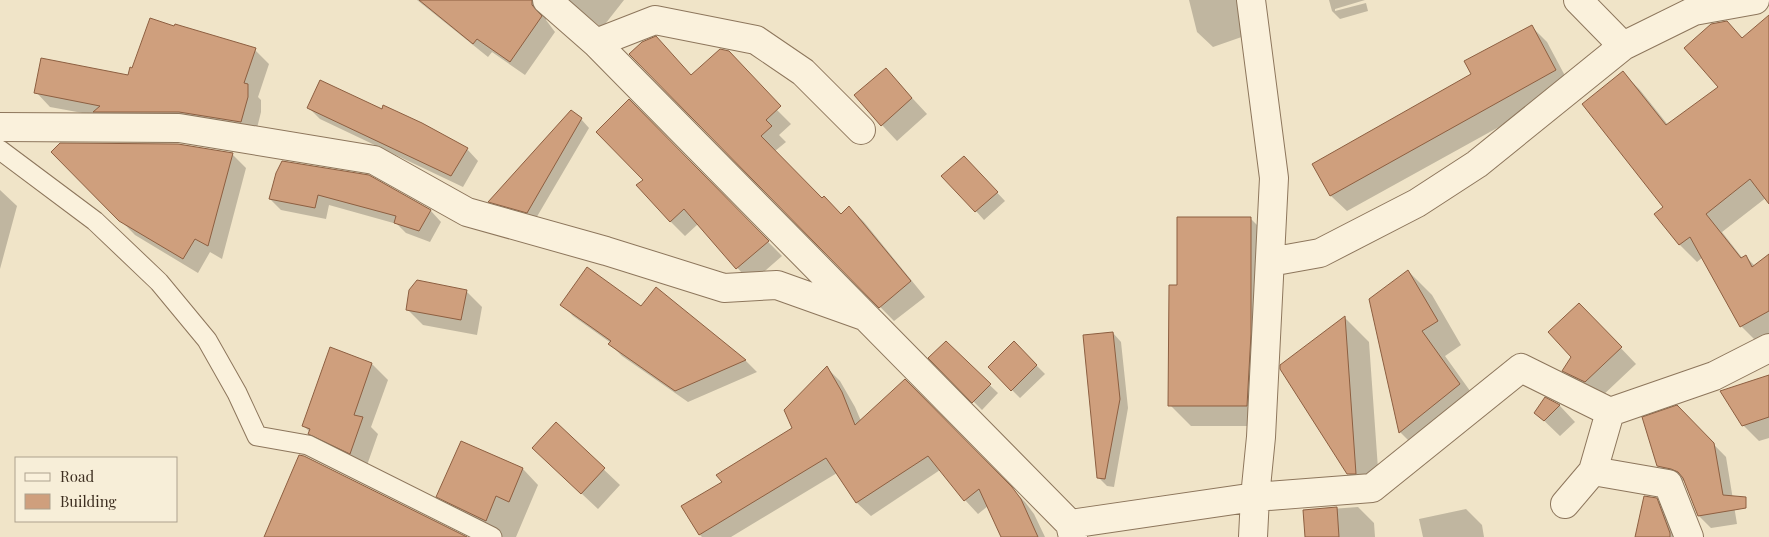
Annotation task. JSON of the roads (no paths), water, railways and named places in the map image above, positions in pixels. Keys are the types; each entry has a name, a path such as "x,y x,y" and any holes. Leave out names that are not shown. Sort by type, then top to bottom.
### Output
{"street":[{"path":"548,0 596,43 864,316 1071,531 1255,497 1372,488 1521,368 1610,412 1714,376 1769,348"},
{"path":"1251,0 1274,178 1261,437 1253,537"},
{"path":"1578,0 1623,46"},
{"path":"1270,262 1320,253 1417,204 1477,164 1623,46 1694,11 1757,5"},
{"path":"596,43 655,20 756,40 803,72 861,130"},
{"path":"0,127 179,128 374,160 467,212 606,251 724,288 777,285 864,316"},
{"path":"1565,504 1593,471 1610,412"},
{"path":"1593,471 1668,484 1689,537"}],"lane":[{"path":"0,150 95,220 159,282 207,340 237,393 256,436 308,445 492,537"}]}
